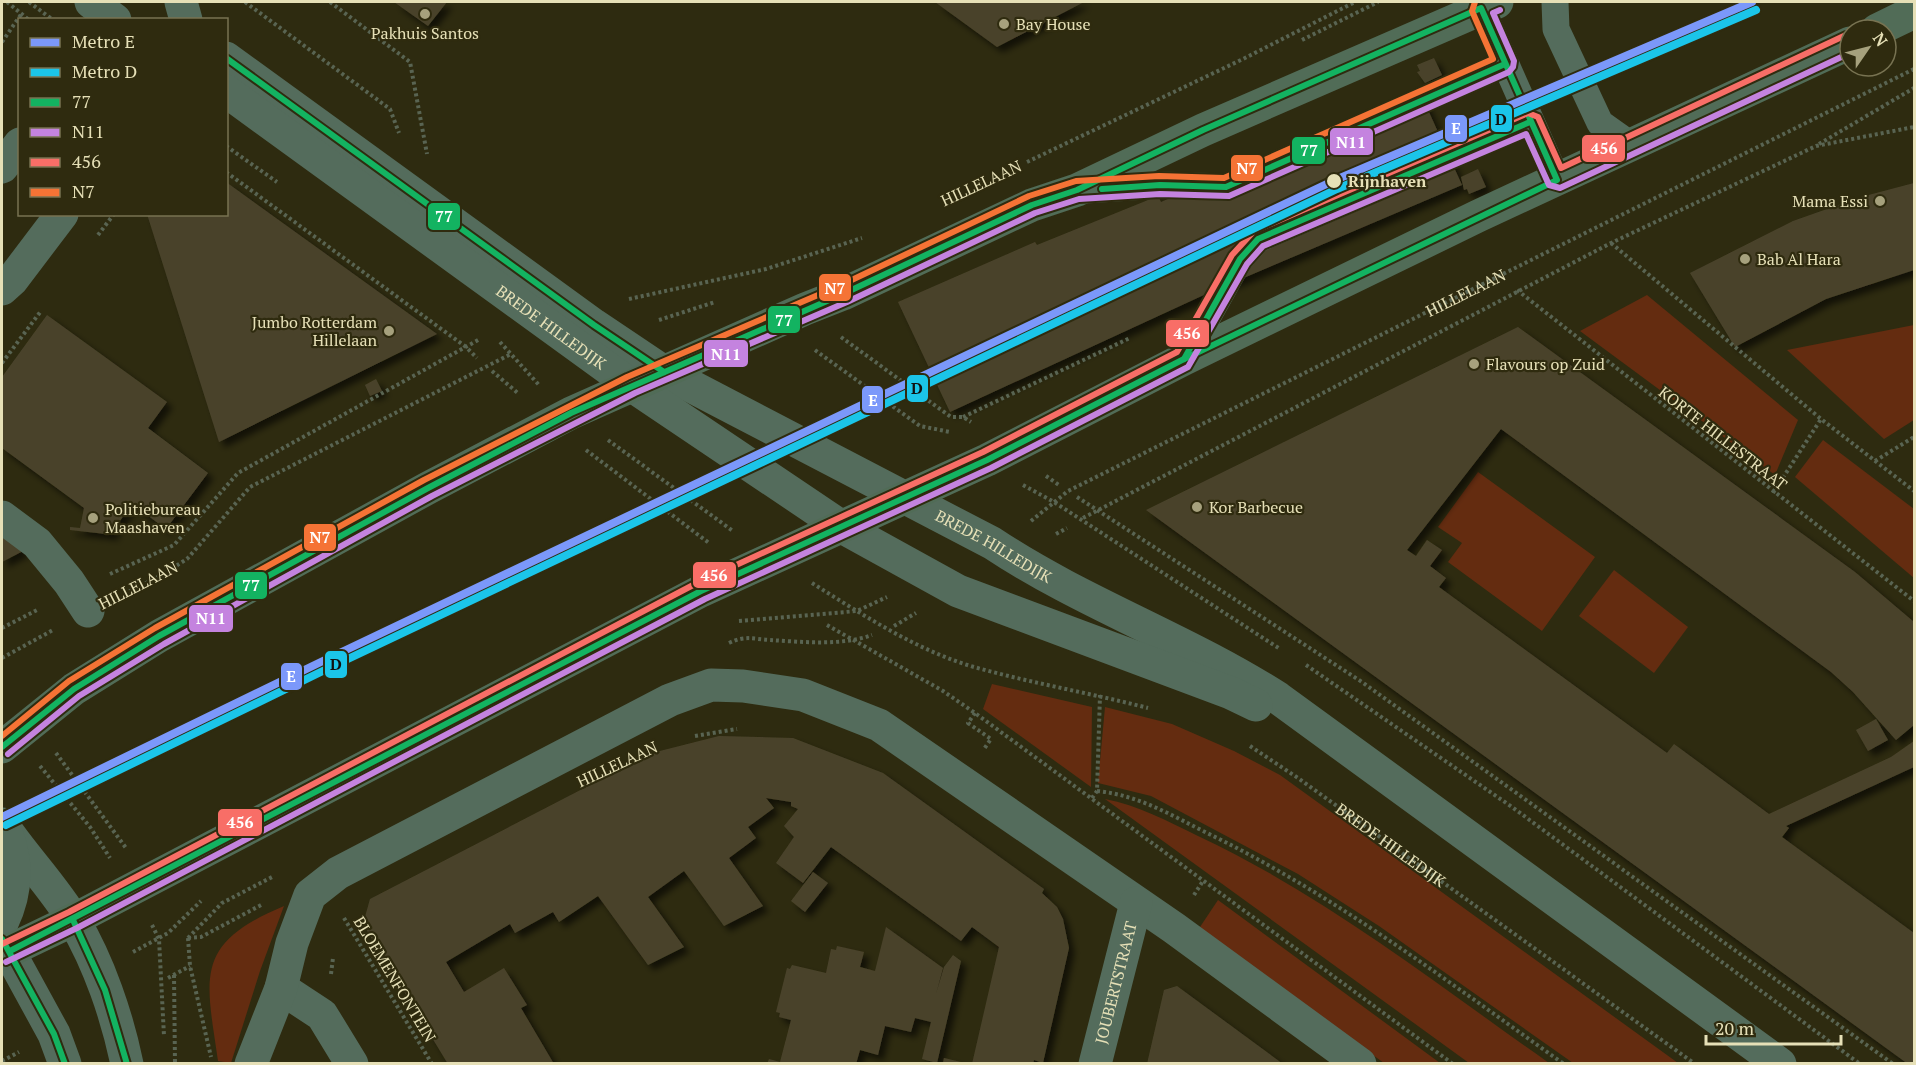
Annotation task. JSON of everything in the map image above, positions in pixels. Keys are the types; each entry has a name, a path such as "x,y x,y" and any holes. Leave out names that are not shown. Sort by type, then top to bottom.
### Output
{"main road":[{"path":"2,747 74,689 159,636 428,488 552,423 631,386 843,294 1032,205 1077,190 1203,130 1489,5"},
{"path":"1898,20 1914,12"},
{"path":"5,925 73,920 701,591 987,460 1184,359 1838,48"}],"street":[{"path":"91,2 112,18"},
{"path":"116,18 125,2"},
{"path":"181,2 185,18"},
{"name":"BREDE HILLEDIJK","path":"228,59 594,325 664,372 1208,657 1278,698 1346,750 1780,1064"},
{"name":"BREDE HILLEDIJK","path":"228,93 631,386 842,527 958,591 1231,693 1346,750"},
{"path":"2,167 18,147"},
{"path":"2,288 12,280 60,216"},
{"path":"2,517 37,543 82,600"},
{"name":"HILLELAAN","path":"251,1064 281,988 292,944 310,895 338,873 670,700 711,685 803,695 879,725 1136,903"},
{"path":"3,826 73,920 98,971 122,1040 127,1064"},
{"path":"3,826 12,850 5,925 65,1064"},
{"path":"1136,903 1360,1064"},
{"name":"JOUBERTSTRAAT","path":"1095,1064 1136,903"},
{"path":"5,925 73,920"},
{"path":"281,988 322,1015 352,1064"}],"lane":[{"path":"1555,2 1556,29 1600,123 1631,145"},
{"path":"1489,5 1505,64 1557,180"},
{"path":"1077,190 1160,185 1226,187 1505,64"},
{"path":"1184,359 1240,259 1258,239 1530,122"}],"path":[{"path":"7,2 27,18"},
{"path":"29,2 50,18"},
{"path":"330,2 410,62 428,160"},
{"name":"HILLELAAN","path":"1017,166 1243,59 1355,2"},
{"path":"1299,42 1378,2"},
{"path":"19,18 22,13"},
{"path":"2,42 18,19"},
{"name":"HILLELAAN","path":"1023,528 1068,491 1914,69"},
{"path":"1816,146 1914,88"},
{"path":"1816,146 1914,127"},
{"name":"HILLELAAN","path":"1083,518 1517,290 1816,146"},
{"path":"228,173 466,347 477,358"},
{"path":"623,300 766,269 866,236"},
{"path":"1611,243 1821,419 1914,491"},
{"name":"KORTE HILLESTRAAT","path":"1517,290 1914,602"},
{"path":"650,322 717,301"},
{"path":"832,330 951,417 963,417 977,426"},
{"name":"HILLELAAN","path":"2,658 82,600 174,545 238,473 480,339"},
{"name":"HILLELAAN","path":"2,628 160,576 187,559 250,488 511,354 542,387"},
{"path":"492,371 525,400"},
{"path":"1773,493 1821,419"},
{"path":"598,433 735,532"},
{"path":"1875,461 1914,437"},
{"path":"576,442 710,544"},
{"path":"1077,497 1362,682 1893,1064"},
{"path":"806,579 887,629 938,654 974,667 1153,709"},
{"path":"894,626 921,610"},
{"path":"827,625 943,691 975,713 1453,1064"},
{"path":"1092,798 1097,791 1100,695"},
{"path":"975,713 968,723 992,740"},
{"path":"683,738 747,727"},
{"name":"BREDE HILLEDIJK","path":"1248,746 1298,777 1695,1064"},
{"path":"56,753 129,853"},
{"path":"36,762 90,827 117,867"},
{"path":"1097,791 1123,794 1152,805 1279,870 1335,903 1564,1064"},
{"path":"208,1049 190,966 187,936 201,937 267,902"},
{"name":"BLOEMENFONTEIN","path":"342,916 432,1064"},
{"path":"130,954 159,939 164,1047"},
{"path":"168,978 190,966"},
{"path":"174,975 175,1064"}],"shaded area":[{"path":"1647,295 1798,420 1775,475 1580,331"},
{"path":"1914,325 1914,420 1884,439 1787,350"},
{"path":"1823,440 1914,509 1914,578 1795,477"},
{"path":"1478,472 1595,557 1542,631 1448,562 1462,543 1438,527"},
{"path":"1614,570 1688,627 1654,673 1579,616"},
{"path":"992,684 1092,707 1091,787 983,709"},
{"path":"1105,707 1172,724 1234,751 1280,775 1678,1063 1573,1063 1379,926 1298,874 1151,796 1098,783"},
{"path":"1105,799 1141,809 1164,819 1245,859 1290,885 1378,942 1549,1063 1469,1063"},
{"path":"1218,900 1440,1063 1384,1063 1198,930"},
{"path":"284,906 260,971 231,1063 218,1061 210,1007 212,966 220,950 234,934 255,920"}],"building":[{"name":"Pakhuis Santos","path":"394,2 447,2 428,26"},
{"name":"Bay House","path":"935,2 1084,2 997,47"},
{"path":"1434,58 1442,75 1425,83 1417,72 1420,71 1417,65"},
{"path":"1419,90 1462,185 1206,294 950,412 898,302 1035,242 1037,245 1158,196 1161,202"},
{"path":"1478,169 1486,187 1469,194 1467,189 1464,190 1461,177"},
{"path":"228,183 437,334 219,442 148,216 228,216"},
{"path":"1914,183 1914,270 1826,299 1735,347 1690,273 1793,221 1861,197"},
{"path":"47,315 167,402 148,428 208,473 166,529 132,504 112,532 115,535 70,530 70,527 80,528 84,508 2,448 2,377"},
{"path":"1518,327 1855,572 1914,622 1914,725 1896,740 1853,692 1831,672 1501,429 1407,550 1416,556 1427,540 1442,550 1430,566 1446,578 1439,587 1667,753 1674,744 1769,814 1891,757 1914,741 1914,767 1786,826 1789,828 1782,837 1914,933 1914,1064 1908,1064 1146,510"},
{"path":"376,379 382,391 370,396 365,385"},
{"path":"2,532 25,550 2,562"},
{"path":"1876,719 1888,740 1868,751 1856,730"},
{"path":"719,736 793,738 883,773 1044,889 1042,893 1057,907 1063,919 1069,948 1043,1063 1034,1060 1033,1064 972,1064 999,947 972,927 961,941 831,847 803,883 776,863 794,837 784,826 798,809 791,806 791,802 766,798 774,808 748,827 756,838 729,858 763,906 724,926 684,871 648,897 684,947 648,965 598,896 559,922 553,912 515,933 510,924 446,962 464,992 504,968 527,1005 521,1008 554,1064 448,1064 363,924 370,899 652,753"},
{"path":"813,872 828,883 805,912 791,901"},
{"path":"886,927 943,968 936,994 944,967 953,955 961,961 937,1063 922,1059 931,1022 915,1018 911,1032 885,1026 878,1055 860,1050 856,1064 767,1064 769,1059 780,1062 791,1020 779,1017 780,1013 776,1012 787,968 790,969 792,965 826,973 831,949 836,950 837,946 864,952 860,967 875,971"},
{"path":"1177,986 1283,1064 1147,1064 1164,990"},
{"path":"944,1058 965,1063 965,1064 943,1063"}],"metro line":[{"name":"E","path":"2,817 327,659 1333,181 1752,2"},
{"name":"D","path":"6,825 331,667 1337,189 1756,10"}],"transit line":[{"name":"N7","path":"2,736 69,681 155,628 424,480 627,377 839,286 1029,196 1076,181 1159,176 1224,178 1493,59 1472,11 1475,2"},
{"name":"77","path":"2,747 74,689 159,636 428,488 571,413 843,294 1032,205 1077,190 1203,130 1481,8 1557,180 1184,359 987,460 701,591 10,951"},
{"name":"N11","path":"8,754 79,696 164,644 432,496 635,393 847,302 1035,213 1079,199 1160,194 1229,196 1509,72 1514,61 1493,13 1500,10"},
{"name":"456","path":"2,944 69,912 697,583 983,452 1177,352 1232,255 1254,231 1528,113 1538,117 1561,168 1838,39"},
{"name":"77","path":"228,59 594,325 664,372"},
{"name":"N11","path":"6,962 77,928 705,599 991,468 1188,367 1247,264 1263,246 1526,134 1549,185 1560,188 1838,59"},
{"name":"77","path":"1102,189 1160,185 1226,187 1505,64"},
{"name":"77","path":"1184,359 1240,259 1258,239 1530,122"},
{"name":"77","path":"73,920 105,990 127,1064"},
{"name":"77","path":"2,939 54,1034 65,1064"}],"place":[{"name":"Pakhuis Santos","path":"425,14"},
{"name":"Bay House","path":"1004,24"},
{"name":"Rijnhaven","path":"1334,181"},
{"name":"Mama Essi","path":"1880,201"},
{"name":"Bab Al Hara","path":"1745,259"},
{"name":"Jumbo Rotterdam Hillelaan","path":"389,331"},
{"name":"Flavours op Zuid","path":"1474,364"},
{"name":"Kor Barbecue","path":"1197,507"},
{"name":"Politiebureau Maashaven","path":"93,518"}]}
